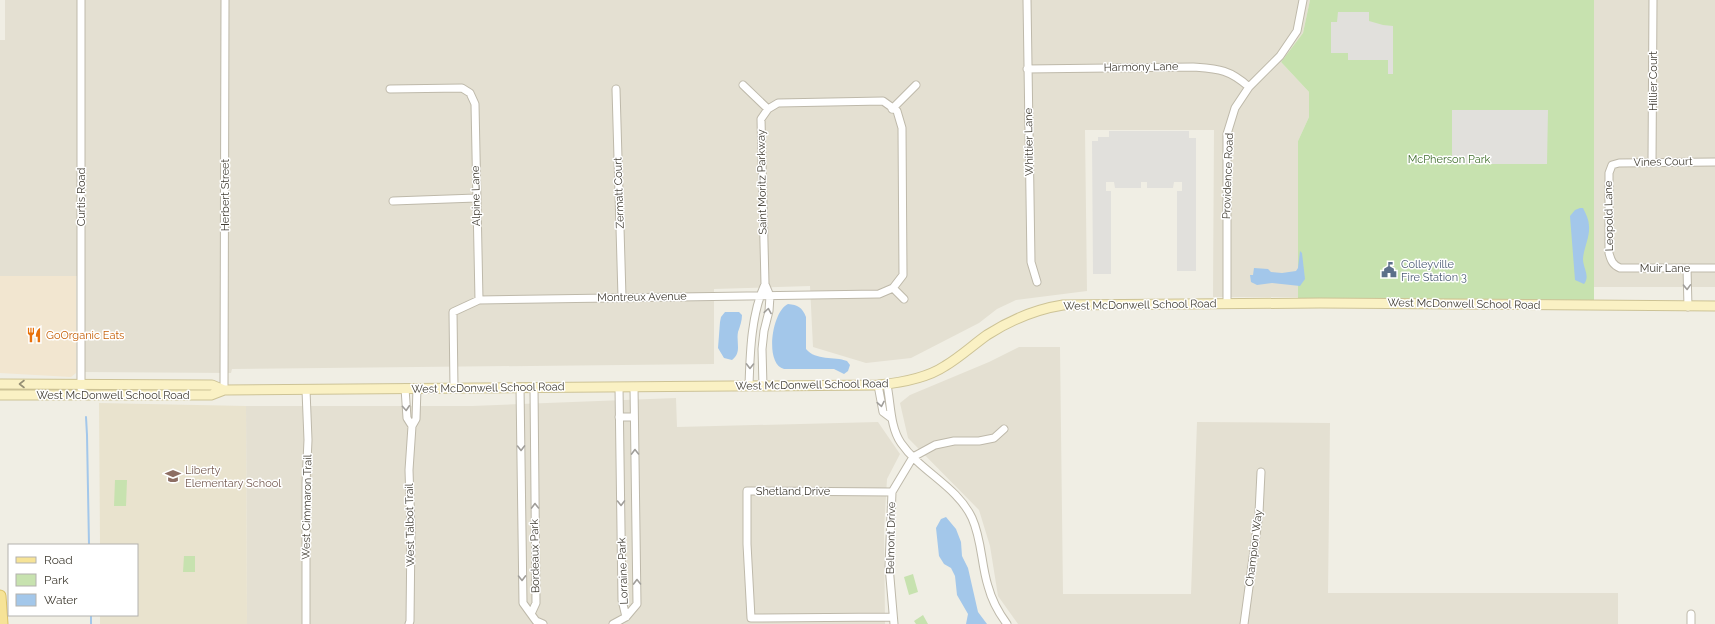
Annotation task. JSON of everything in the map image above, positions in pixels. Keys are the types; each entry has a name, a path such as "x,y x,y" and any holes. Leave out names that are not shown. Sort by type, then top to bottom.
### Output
{"main road":[{"name":"West McDonwell School Road","path":"0,395 211,395 224,390 405,388 878,386 911,380 944,367 996,330 1011,322 1051,307 1158,303 1715,306"},
{"name":"West McDonwell School Road","path":"0,384 212,385 224,390"},
{"path":"0,596 2,624"}],"street":[{"name":"Curtis Road","path":"81,0 81,395"},
{"name":"Herbert Street","path":"224,390 225,0"},
{"name":"Whittier Lane","path":"1026,0 1031,262 1037,282"},
{"name":"Providence Road","path":"1227,303 1227,134 1235,108 1249,87 1280,56 1297,31 1303,0"},
{"name":"Hillier Court","path":"1652,163 1653,0"},
{"name":"Harmony Lane","path":"1027,69 1193,67 1219,69 1236,76 1249,87"},
{"path":"743,85 768,109 778,103 883,100 892,109 897,111 902,128 903,275 893,288 904,298"},
{"path":"892,109 916,85"},
{"name":"Alpine Lane","path":"390,89 462,88 470,93 475,104 479,300"},
{"name":"Zermatt Court","path":"616,89 622,297"},
{"name":"Saint Moritz Parkway","path":"763,386 762,349 764,331 769,311 770,296 765,284 761,119 768,109"},
{"name":"Vines Court","path":"1612,165 1619,163 1715,162"},
{"name":"Leopold Lane","path":"1612,165 1609,173 1609,253 1611,261 1615,266"},
{"path":"393,201 476,198"},
{"name":"Muir Lane","path":"1615,266 1620,268 1715,268"},
{"path":"1687,268 1688,306"},
{"name":"Saint Moritz Parkway","path":"749,386 750,347 760,296 765,284"},
{"name":"Montreux Avenue","path":"454,388 453,312 479,300 878,294 893,288"},
{"path":"887,385 892,409 891,418 901,442 913,457 951,490 969,512 977,531 992,599 998,612 1007,624"},
{"path":"878,386 883,412 891,418"},
{"name":"Bordeaux Park","path":"520,387 523,604 530,614 536,603 534,387"},
{"name":"Lorraine Park","path":"618,387 622,600 626,617"},
{"name":"Lorraine Park","path":"626,617 637,604 634,387"},
{"name":"West Talbot Trail","path":"405,388 407,418 412,426"},
{"name":"West Talbot Trail","path":"409,624 411,563 409,470 412,426 416,419 417,388"},
{"name":"West Cimmaron Trail","path":"306,390 308,440 306,482 306,624"},
{"path":"619,417 634,417"},
{"path":"521,420 534,420"},
{"path":"913,457 935,445 954,440 979,440 994,438 1004,429"},
{"name":"Belmont Drive","path":"893,620 889,538 892,492 913,457"},
{"name":"Champion Way","path":"1244,624 1259,512 1261,472"},
{"name":"Shetland Drive","path":"892,492 804,490 747,491 747,544 752,618 893,620"},
{"path":"530,614 543,624"},
{"path":"1691,614 1691,624"},
{"path":"613,624 626,617"}],"shaded area":[{"path":"5,0 1310,0 1303,33 1281,62 1309,92 1309,117 1298,141 1298,297 1213,297 1214,130 1085,130 1087,291 1016,300 997,309 979,323 911,358 866,363 813,347 810,286 714,289 714,364 232,369 231,373 84,372 84,276 0,276 0,40 5,40"},
{"path":"1594,0 1715,0 1715,287 1594,287"},
{"path":"1338,12 1369,12 1369,21 1393,26 1393,74 1388,74 1388,60 1348,60 1348,53 1331,53 1331,22 1337,22"},
{"path":"1452,110 1548,110 1547,164 1452,164"},
{"path":"1109,131 1189,131 1189,138 1196,138 1196,271 1177,271 1177,191 1182,191 1182,182 1174,182 1173,188 1147,188 1147,182 1141,182 1141,188 1115,188 1114,182 1106,182 1106,191 1111,191 1111,274 1093,274 1092,141 1098,141 1098,137 1109,137"},
{"path":"0,276 76,276 76,373 71,377 0,373"},
{"path":"1019,347 1060,347 1063,594 1191,594 1197,422 1330,423 1328,593 1618,593 1618,624 1018,624 998,596 990,546 979,510 908,438 900,403 910,395 989,362"},
{"path":"676,398 677,427 878,422 900,454 887,479 884,530 885,624 247,624 246,406 472,406"},
{"name":"Liberty Elementary School","path":"99,403 246,406 247,624 100,624 100,616 138,616 138,544 100,544"}],"green space":[{"name":"McPherson Park","path":"1310,0 1594,0 1594,306 1298,303 1298,141 1309,117 1309,92 1281,62 1303,33"},
{"path":"115,480 127,480 126,506 114,506"},
{"path":"184,556 195,556 195,572 183,572"},
{"path":"913,574 918,592 909,595 904,577"},
{"path":"923,615 928,624 916,624 914,621"}],"water":[{"path":"1583,208 1588,219 1589,226 1583,256 1587,276 1584,284 1575,280 1570,216 1575,210"},
{"path":"1300,251 1302,253 1305,279 1300,286 1272,283 1257,285 1251,282 1250,275 1253,275 1254,268 1268,269 1271,272 1282,273 1296,271 1298,268"},
{"path":"788,304 799,307 806,317 806,349 810,353 820,357 847,361 850,365 848,371 844,374 834,369 784,369 778,365 774,358 772,337 778,316 782,309"},
{"path":"725,312 739,312 742,315 738,332 738,351 732,360 724,358 718,348 720,322 721,317"},
{"path":"946,517 956,529 961,542 962,556 968,568 978,612 987,624 966,624 968,614 957,595 955,576 951,568 944,564 939,556 936,528 941,519"}],"waterway":[{"path":"86,417 89,544"},
{"path":"91,616 91,624"}],"place":[{"name":"Colleyville Fire Station 3","path":"1389,270"},
{"name":"GoOrganic Eats","path":"34,335"},
{"name":"Liberty Elementary School","path":"173,476"}]}
